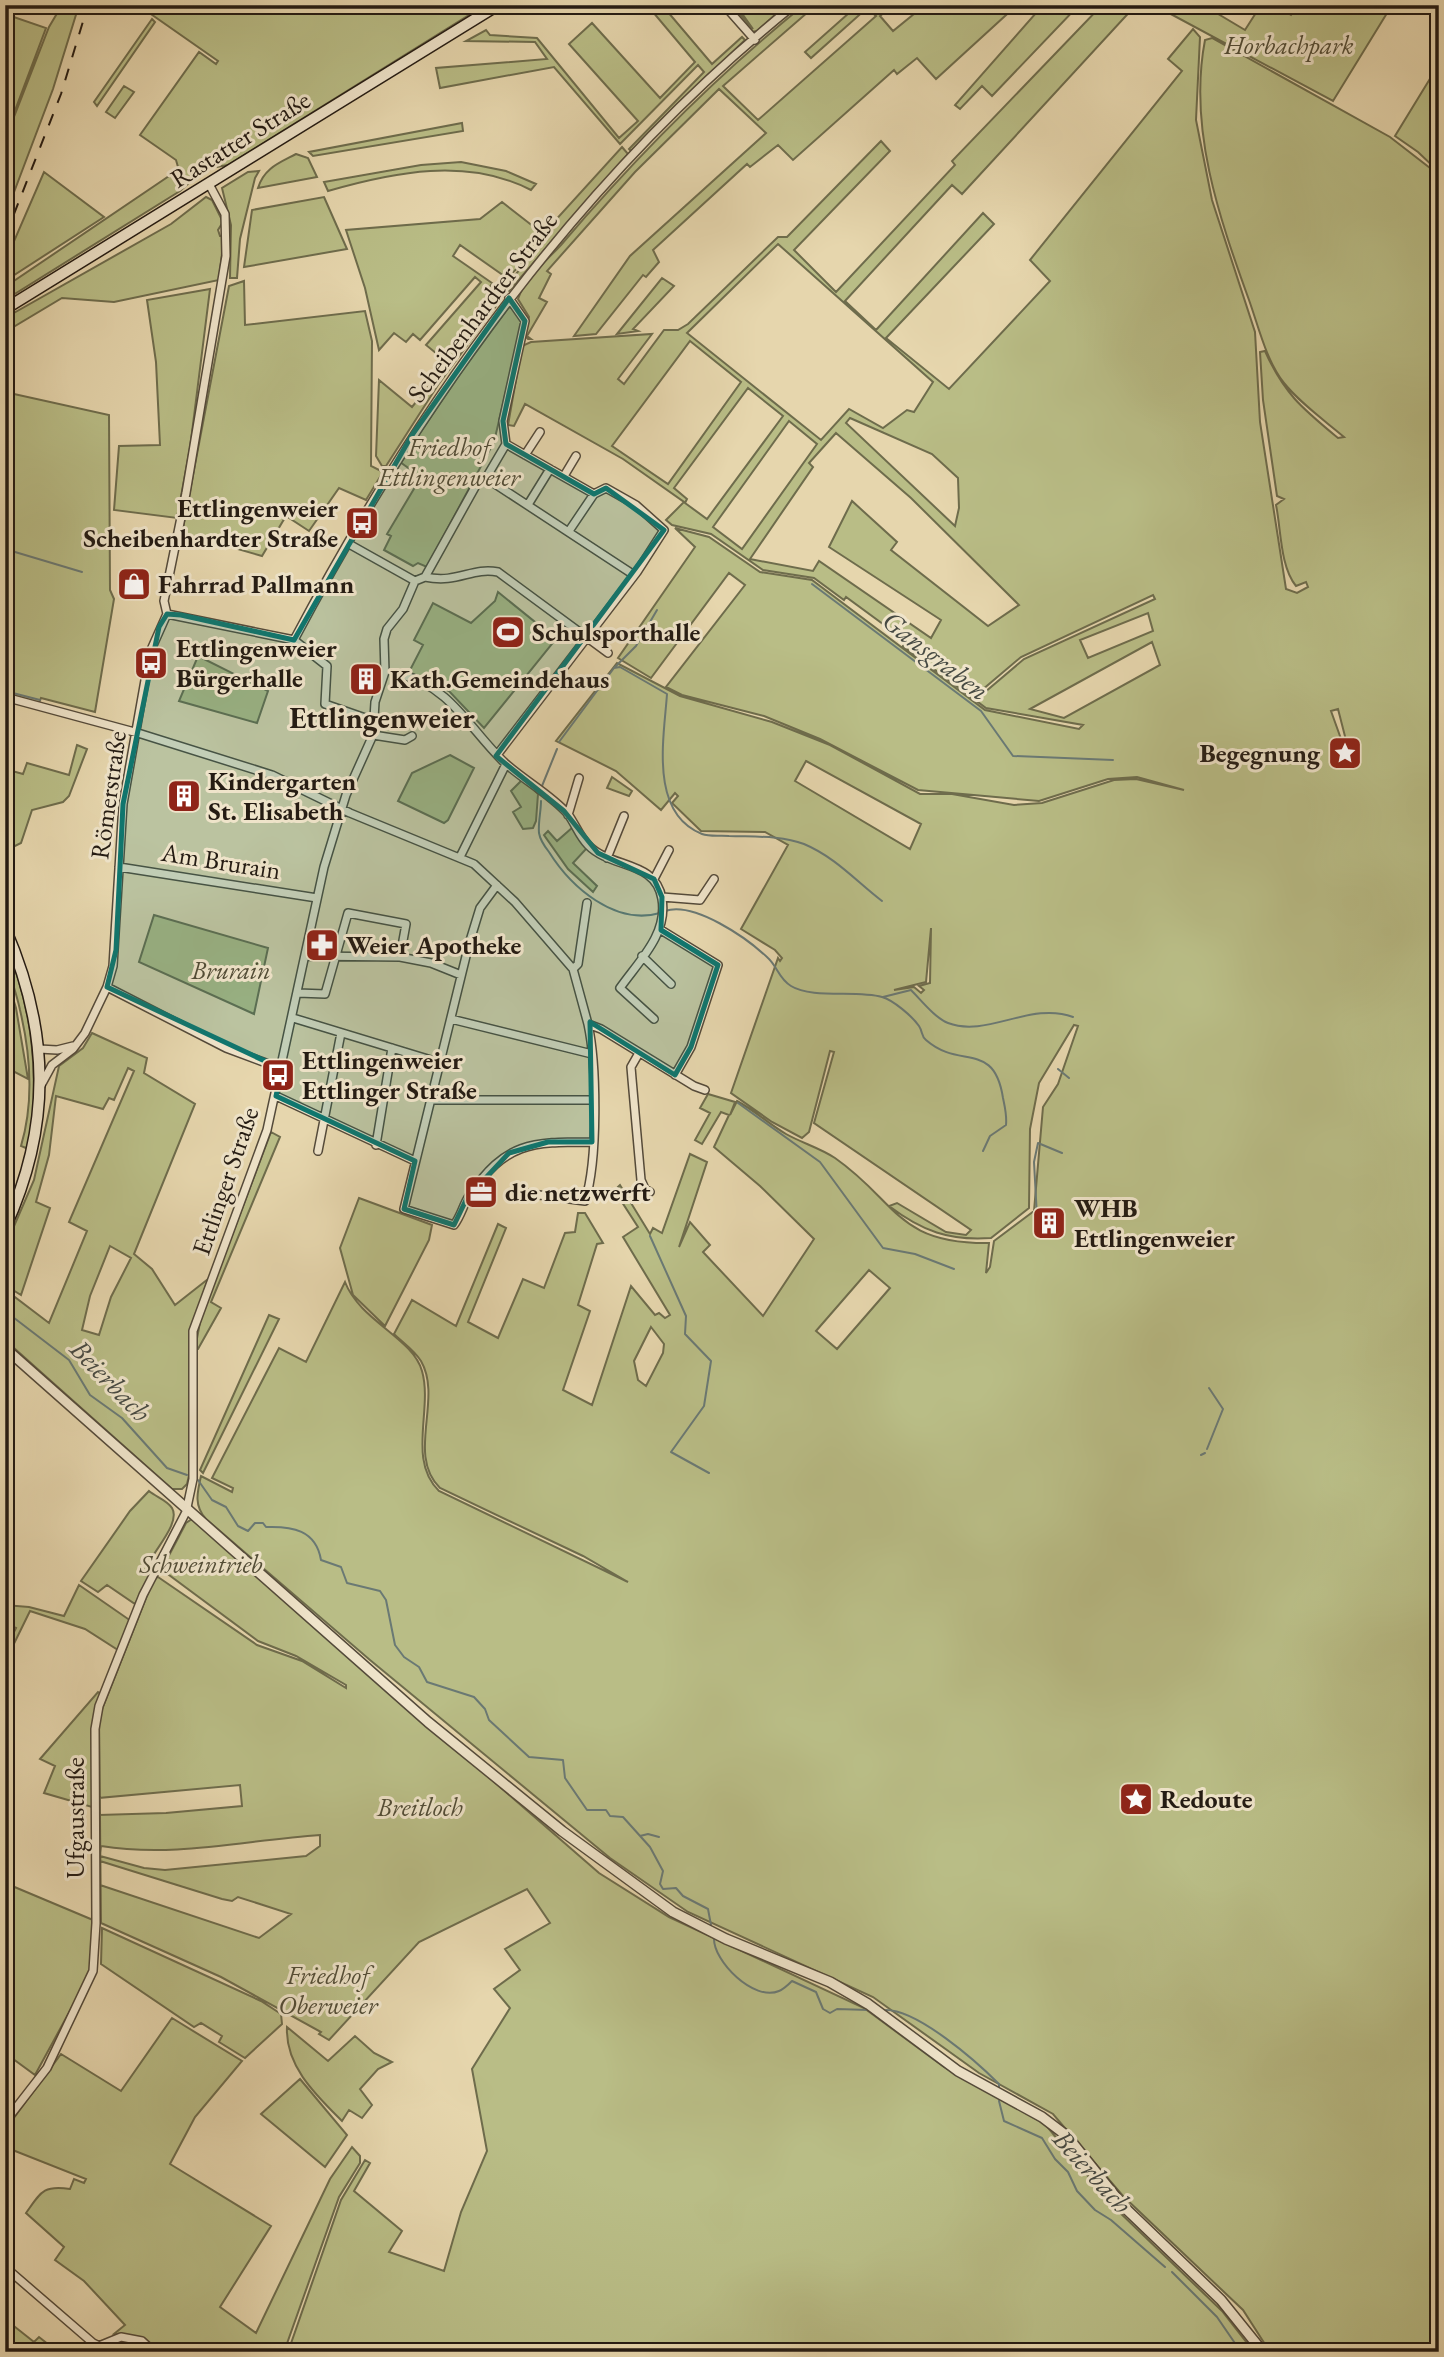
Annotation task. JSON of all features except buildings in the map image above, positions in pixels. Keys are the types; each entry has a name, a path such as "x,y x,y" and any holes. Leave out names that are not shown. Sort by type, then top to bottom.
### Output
{"main road":[{"name":"Rastatter Straße","path":"5,309 498,5"},
{"name":"Römerstraße","path":"5,928 25,982 39,1051 40,1087 32,1156 5,1228"}],"street":[{"path":"724,5 755,40"},
{"name":"Scheibenhardter Straße","path":"294,640 367,507 412,435 509,298 632,156 794,5"},
{"name":"Römerstraße","path":"40,1087 52,1065 79,1042 107,987 116,950 121,813 138,733 150,652 167,614 164,601 186,493 228,240 225,214 209,184"},
{"path":"425,577 479,480 486,478 506,444 503,421 526,321 509,298"},
{"path":"525,454 540,432"},
{"path":"506,444 594,494"},
{"path":"565,476 576,456"},
{"path":"529,503 550,469"},
{"path":"486,478 529,503 634,575"},
{"path":"498,755 660,541 664,530 636,505 606,488 594,494 569,531"},
{"path":"349,544 415,581 425,577 445,581 480,571 498,572 608,653"},
{"name":"Ettlinger Straße","path":"186,1508 193,1479 193,1331 264,1138 299,993 317,898 342,808 373,735 375,702 385,672 384,639 387,629 403,608 415,581"},
{"path":"167,614 294,640 327,666 325,704 373,721"},
{"path":"402,675 430,684 453,702 506,764 568,815 588,845 607,858 633,866 654,879 662,897 661,930 620,988 654,1019"},
{"path":"5,697 138,733 272,775 342,808 460,857 474,864 497,885 532,920 573,969 588,1024 592,1054 592,1142 585,1201 576,1203 524,1193"},
{"path":"373,735 405,740 412,736"},
{"path":"460,857 472,827 506,764"},
{"path":"568,815 579,778"},
{"path":"607,858 624,816"},
{"path":"654,879 669,850"},
{"name":"Am Brurain","path":"119,867 317,898"},
{"path":"662,897 700,900 714,879"},
{"path":"497,885 480,908 404,1209 454,1225 467,1198 495,1163 509,1153 537,1144 592,1142"},
{"path":"573,969 578,964 587,903"},
{"path":"299,993 325,994 348,913 406,924 400,957"},
{"path":"661,930 718,965 691,1047 675,1075"},
{"path":"306,956 400,957 431,963 461,975"},
{"path":"642,956 671,984"},
{"path":"107,987 238,1053 282,1069"},
{"path":"293,1018 441,1063"},
{"path":"451,1019 592,1054"},
{"path":"588,1024 705,1090"},
{"path":"317,1151 341,1033"},
{"path":"39,1051 63,1049 79,1042"},
{"path":"376,1144 392,1048"},
{"path":"39,1051 46,1057 60,1057"},
{"path":"639,1053 631,1067 641,1180 645,1189 650,1192"},
{"path":"276,1096 415,1161"},
{"path":"432,1100 593,1100"},
{"path":"5,1348 428,1722 523,1801 621,1875 698,1926 830,1982 868,2004 958,2071 1042,2118 1067,2136 1123,2206 1221,2300 1263,2352"},
{"name":"Ufgaustraße","path":"5,2122 47,2068 93,1971 96,1923 97,1717 143,1595 186,1508"},
{"path":"5,2267 100,2347 121,2337 142,2342 154,2352"}],"highlighted area":[{"path":"509,298 525,321 503,421 506,444 594,494 606,488 664,530 496,756 564,811 598,853 654,879 662,897 661,930 718,965 691,1047 675,1075 590,1022 592,1142 548,1142 509,1153 467,1198 454,1225 404,1209 415,1161 276,1096 282,1069 107,987 116,950 123,804 159,627 167,614 181,615 294,640 412,435"}],"green space":[{"path":"62,5 79,5 53,89 5,216 5,140 49,27"},
{"path":"138,5 485,5 228,165 205,169 180,191 5,300 5,287 169,176 178,167 176,160 140,135 199,52 216,64 218,61"},
{"path":"647,5 662,5 712,64 742,37 745,40 631,151 629,149 704,72 698,65 620,144 554,67 440,88 436,68 547,59 535,42 466,41 486,30 490,35 537,38 619,138 638,121 569,44 592,23 660,98 695,62"},
{"path":"728,5 732,5 753,29 736,5 786,5 757,31 751,32"},
{"path":"804,5 816,5 723,86 758,120 876,16 867,8 811,58 805,52 858,5 893,5 880,16 893,31 925,5 1017,5 936,79 917,58 897,74 894,70 793,160 778,145 750,167 747,164 653,250 659,262 646,277 643,275 596,334 574,336 630,256 766,133 719,89 635,172 547,271 551,274 539,298 547,302 527,336 531,339 528,339 525,336 529,317 518,299 531,278 677,119"},
{"path":"1043,5 1079,5 992,96 982,86 960,109 955,105"},
{"path":"1102,5 1136,5 962,194 952,185 845,301 876,330 983,213 994,224 886,338 949,389 1050,281 1030,260 1182,71 1168,59 1193,29 1200,37 1196,120 1212,200 1255,332 1260,422 1286,589 1297,593 1308,587 1306,582 1296,586 1284,558 1276,505 1284,499 1277,496 1263,400 1260,352 1265,351 1287,390 1305,409 1338,438 1344,437 1305,405 1284,383 1263,343 1227,237 1209,172 1200,106 1205,40 1212,38 1390,137 1439,175 1439,2352 1270,2352 1243,2310 1123,2196 1053,2114 979,2073 873,1997 688,1912 610,1858 370,1660 206,1519 198,1504 201,1476 232,1492 233,1488 212,1478 279,1348 306,1362 345,1282 362,1308 417,1359 425,1386 422,1449 424,1465 439,1491 628,1582 583,1556 440,1488 430,1475 425,1443 427,1376 418,1357 394,1334 412,1300 456,1326 498,1224 506,1228 468,1322 498,1338 523,1279 544,1288 565,1233 575,1232 578,1213 585,1213 603,1243 597,1244 578,1305 590,1311 563,1390 592,1405 631,1286 655,1315 659,1313 665,1318 670,1315 623,1237 638,1227 620,1199 622,1193 618,1187 620,1185 650,1234 653,1228 662,1233 690,1154 707,1162 679,1247 690,1222 710,1245 703,1252 763,1316 814,1239 760,1186 714,1147 729,1115 721,1112 702,1144 695,1140 710,1113 700,1108 708,1094 735,1102 730,1115 737,1101 786,1134 835,1158 889,1206 897,1203 946,1232 966,1235 971,1230 814,1123 834,1052 830,1051 809,1132 802,1138 772,1122 731,1093 778,958 780,961 782,958 775,950 741,929 788,845 765,832 701,831 672,803 678,796 675,793 661,810 616,771 556,741 617,663 680,696 772,722 830,745 920,794 952,794 1014,805 1042,803 1114,780 1136,779 1184,790 1137,777 1108,779 1039,801 918,790 820,739 764,716 682,695 666,687 745,585 729,573 651,678 618,658 695,547 675,528 709,537 760,572 812,580 985,710 1079,729 1083,725 986,708 903,646 906,641 846,597 844,600 814,578 763,570 711,534 672,525 666,520 684,502 623,459 525,404 514,426 508,425 522,346 531,342 652,334 618,379 624,384 664,330 678,330 688,324 778,237 787,237 881,141 890,151 794,250 836,292 955,165 952,161","holes":["778,244 933,382 914,412 907,410 883,428 849,409 821,440 687,333","690,341 741,382 668,484 612,446","748,388 783,416 707,519 685,503 687,499 674,488","850,418 932,454 958,478 959,508 955,526 846,423","789,421 817,444 742,549 713,527","836,433 911,498 1019,605 988,626 891,550 897,542 852,501 829,547 941,620 931,638 819,561 813,571 750,559 813,467 809,463","1153,595 1155,599 1024,659 978,698 975,696 1021,657","1148,613 1153,631 1088,658 1080,640","1152,642 1160,665 1064,718 1030,709","1338,709 1348,748 1345,750 1331,711","806,761 921,824 910,849 795,781","931,928 930,983 919,986 924,990 921,993 914,987 894,990 926,982","1074,1025 1078,1026 1058,1084 1043,1107 1034,1211 994,1241 990,1267 986,1273 989,1243 935,1236 916,1228 891,1207 913,1222 949,1236 991,1238 1029,1208 1030,1129 1039,1083","869,1270 890,1288 837,1349 816,1331","651,1327 664,1344 663,1353 646,1386 638,1380 634,1361"]},
{"name":"Horbachpark","path":"1154,5 1203,5 1245,30 1261,5 1275,5 1291,15 1298,5 1392,5 1333,101"},
{"path":"5,14 46,28 5,137"},
{"path":"152,19 155,22 97,106 94,102"},
{"path":"1439,64 1439,172 1418,152 1395,136"},
{"path":"124,86 134,92 115,118 106,112"},
{"path":"462,123 463,131 313,156 309,152"},
{"path":"622,147 628,154 509,291 499,287 510,281 538,248 507,278 460,245 453,256 492,283 490,287 502,298 438,385 386,466 382,466 376,456 379,380 412,407 448,363 426,345 481,282 475,277 420,340 413,334 406,342 394,333 379,350 365,288 346,230 480,219 502,202 543,234"},
{"path":"296,154 308,158 317,177 258,188 268,171"},
{"path":"461,162 506,171 536,184 531,190 507,180 456,171 404,174 328,191 324,182 421,165"},
{"path":"259,171 240,239 237,278 230,278 231,225 222,188 248,172"},
{"path":"44,172 104,217 5,281 5,262"},
{"path":"206,197 212,200 223,222 218,230 220,236 224,236 219,280 114,302 62,298 5,332 5,318 171,224"},
{"path":"324,197 347,249 244,267 252,210"},
{"path":"662,278 674,286 633,329 638,331 617,334"},
{"path":"244,281 245,325 365,311 372,341 371,466 383,472 366,500 339,488 309,531 286,516 262,556 182,533 229,286"},
{"path":"210,289 190,448 177,518 114,510 119,446 160,445 156,362 147,300"},
{"name":"Friedhof Ettlingenweier","path":"509,307 516,310 522,323 494,442 427,567 418,563 413,566 384,550 391,536 387,534 421,477 400,462"},
{"path":"5,392 109,415 110,590 114,599 95,712 41,698 39,703 5,694"},
{"path":"498,592 556,639 484,728 449,691 409,672 423,645 414,640 433,603 471,623 495,601"},
{"path":"198,656 268,691 257,723 179,701"},
{"path":"77,745 87,749 69,796 63,802 32,810 21,843 5,851 5,769 23,774 27,763 69,775"},
{"path":"450,755 474,768 448,820 444,823 398,801 412,773"},
{"path":"612,777 632,791 629,796 607,788"},
{"path":"523,779 538,794 533,828 523,829 513,812 521,807 511,791"},
{"path":"573,827 587,848 573,863 597,886 593,892 568,869 544,835 548,831 557,841"},
{"name":"Brurain","path":"154,915 268,948 254,1014 139,962"},
{"path":"5,942 22,992 31,1042 33,1119 30,1145 26,1148 21,1146 28,1113 29,1062 24,1027 8,968"},
{"path":"5,972 16,1008 28,1079 5,1067"},
{"path":"92,1033 147,1058 144,1073 195,1104 134,1254 152,1269 175,1305 208,1279 190,1333 191,1467 187,1484 182,1489 172,1489 5,1340 5,1247 34,1180 59,1066 83,1048","holes":["128,1068 134,1071 69,1222 87,1231 49,1323 7,1291 8,1287 21,1295 50,1208 36,1202 49,1155 56,1096 103,1109 109,1098 114,1100","110,1246 131,1258 111,1297 99,1335 82,1330 90,1296"]},
{"path":"271,1132 280,1137 211,1302 221,1308 198,1349 195,1349 201,1317"},
{"path":"359,1198 432,1225 429,1240 385,1326 353,1295 340,1248"},
{"path":"269,1315 279,1319 203,1473 200,1470"},
{"path":"149,1491 170,1505 174,1513 168,1533 153,1556 155,1569 135,1604 107,1585 98,1592 81,1581 130,1511"},
{"path":"192,1519 599,1873 669,1917 864,2008 944,2067 1045,2124 1112,2205 1222,2311 1254,2352 288,2352 341,2200 365,2160 370,2163 354,2191 402,2231 389,2252 444,2271 461,2212 487,2151 472,2069 510,2008 494,1989 520,1970 505,1949 550,1923 527,1889 419,1942 329,2040 319,2034 321,2032 221,1977 101,1923 101,1885 259,1938 291,1914 238,1897 232,1901 222,1899 100,1861 100,1856 144,1868 165,1870 306,1856 320,1846 320,1835 183,1849 101,1846 100,1853 100,1815 166,1813 242,1806 240,1785 100,1798 99,1717 154,1578 158,1577 257,1645 302,1661 346,1688 346,1685 296,1656 258,1641 165,1572 165,1563 186,1523"},
{"path":"79,1585 131,1621 118,1650 85,1629 30,1611 5,1662 5,1633 12,1636 16,1628 5,1623 5,1605 29,1607 64,1616"},
{"path":"98,1692 101,1694 92,1807 44,1793 55,1766 40,1759"},
{"path":"5,1883 93,1920 90,1974 35,2075 5,2053"},
{"path":"102,1928 261,2001 281,2014 282,2024 245,2058 219,2042 222,2036 201,2023 194,2027 101,1964"},
{"path":"172,2018 242,2061 195,2117 170,2164 271,2226 220,2307 256,2333 330,2179 352,2147 360,2156 360,2163 339,2197 284,2352 270,2346 275,2352 100,2352 117,2339 142,2339 114,2334 125,2325 84,2281 55,2260 64,2247 26,2213 35,2200 48,2189 70,2189 74,2179 84,2183 86,2179 5,2147 5,2130 61,2054 121,2091"},
{"path":"287,2027 328,2061 355,2036 374,2053 392,2062 378,2069 360,2089 372,2105 362,2118 349,2110 342,2121 313,2090 291,2054"},
{"path":"300,2079 347,2135 325,2167 261,2114"},
{"path":"5,2319 34,2342 39,2337 58,2352 5,2352"}],"waterway":[{"path":"5,549 82,572"},
{"name":"Gansgraben","path":"812,584 981,711 1013,756 1113,760"},
{"path":"559,742 614,668 636,646 657,610"},
{"path":"614,668 620,667 667,694 664,773 667,792 674,809 685,824 705,835 776,838 804,844 835,862 882,901"},
{"path":"5,691 40,700"},
{"path":"542,786 557,749"},
{"path":"541,801 540,835 546,848 569,878 611,909 643,916 660,913"},
{"path":"665,911 690,911 720,923 759,950 787,983 800,990 882,997 912,1018 924,1038 939,1049 984,1062 999,1080 1006,1125 990,1136 983,1151"},
{"path":"883,997 911,990 938,1017 948,1023 963,1026 978,1026 1041,1013 1073,1017"},
{"path":"1058,1069 1069,1078"},
{"path":"738,1103 820,1162 883,1248 915,1254 954,1269"},
{"path":"1047,1221 1037,1217 1034,1162 1038,1143 1062,1153"},
{"path":"650,1236 686,1316 685,1334 711,1361 704,1406 671,1452 709,1473"},
{"name":"Beierbach","path":"5,1311 69,1360 90,1395 122,1418 167,1468 187,1475"},
{"path":"1207,1449 1223,1409 1209,1388"},
{"path":"1201,1455 1205,1453"},
{"name":"Beierbach","path":"198,1480 212,1500 226,1507 238,1526 248,1531 255,1523 263,1523 266,1527 301,1532 314,1542 321,1560 341,1567 347,1583 380,1591 386,1600 395,1645 404,1657 419,1667 427,1682 474,1697 485,1709 489,1720 529,1757 563,1760 565,1778 587,1810 606,1810 610,1816 623,1817 650,1847 663,1871 660,1884 663,1889 676,1888 683,1896 708,1909 711,1925"},
{"path":"640,1836 648,1834 659,1837"},
{"name":"Beierbach","path":"714,1938 720,1958 728,1968 758,1991 779,1991 792,1981 816,1992 823,2009 830,2013 837,2009 868,2010"},
{"name":"Beierbach","path":"886,2010 914,2018 946,2038 989,2074 999,2084 999,2088"},
{"name":"Beierbach","path":"999,2101 1004,2121 1042,2138 1055,2159 1068,2172 1077,2191 1095,2210 1111,2220 1165,2267"},
{"name":"Beierbach","path":"1172,2272 1217,2317 1241,2352"}],"railway":[{"path":"5,237 61,94 88,5"}],"place":[{"name":"Ettlingenweier Scheibenhardter Straße","path":"362,523"},
{"name":"Fahrrad Pallmann","path":"134,584"},
{"name":"Schulsporthalle","path":"508,632"},
{"name":"Ettlingenweier Bürgerhalle","path":"151,663"},
{"name":"Kath.Gemeindehaus","path":"366,679"},
{"name":"Begegnung","path":"1345,753"},
{"name":"Kindergarten St. Elisabeth","path":"184,796"},
{"name":"Weier Apotheke","path":"322,945"},
{"name":"Ettlingenweier Ettlinger Straße","path":"278,1075"},
{"name":"die netzwerft","path":"481,1192"},
{"name":"WHB Ettlingenweier","path":"1049,1223"},
{"name":"Redoute","path":"1136,1799"}],"district":[{"name":"Ettlingenweier","path":"382,718"}],"park label":[{"name":"Schweintrieb","path":"201,1564"},
{"name":"Breitloch","path":"420,1807"},
{"name":"Friedhof Oberweier","path":"328,1990"}]}
